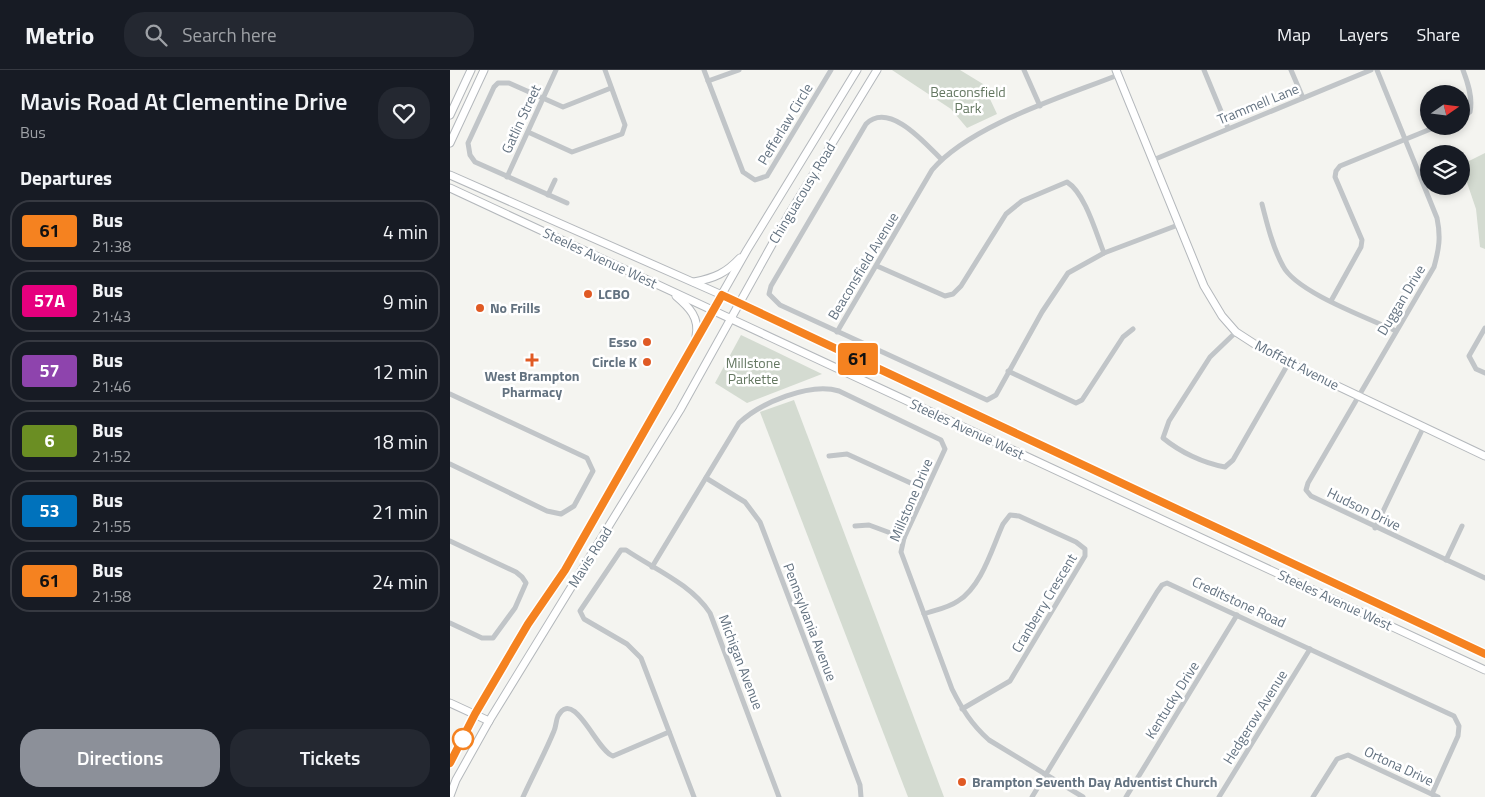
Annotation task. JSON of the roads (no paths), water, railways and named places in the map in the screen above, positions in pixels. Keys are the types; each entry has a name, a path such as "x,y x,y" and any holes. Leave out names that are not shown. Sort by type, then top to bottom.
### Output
{"main road":[{"path":"450,115 471,70"},
{"path":"450,143 484,70"},
{"name":"Chinguacousy Road","path":"722,295 747,250 856,70"},
{"name":"Chinguacousy Road","path":"731,318 789,214 877,70"},
{"name":"Moffatt Avenue","path":"1117,73 1204,286 1222,316 1236,332 1288,364 1485,456"},
{"path":"450,170 464,182"},
{"name":"Steeles Avenue West","path":"450,176 694,282 1485,654"},
{"name":"Steeles Avenue West","path":"450,188 1485,670"},
{"path":"694,282 714,278 728,271 747,250"},
{"path":"668,289 689,306 694,314 698,330 694,346"},
{"name":"Mavis Road","path":"450,764 475,714 528,624 565,570 722,295"},
{"name":"Mavis Road","path":"450,796 489,721 680,410 731,318"},
{"path":"565,570 577,578"},
{"path":"450,703 489,721"}],"street":[{"name":"Gatlin Street","path":"507,177 556,70"},
{"path":"528,132 572,152 620,136 625,130 626,125 604,70"},
{"name":"Pefferlaw Circle","path":"704,70 743,172 755,180 767,176 831,70"},
{"path":"708,81 739,70"},
{"path":"1024,70 1040,106"},
{"path":"1204,70 1228,128"},
{"path":"1291,70 1303,98"},
{"name":"Trammell Lane","path":"1153,160 1371,70"},
{"name":"Duggan Drive","path":"1358,396 1434,267 1441,236 1437,218 1377,70"},
{"path":"1463,70 1467,85"},
{"name":"Beaconsfield Avenue","path":"1117,73 971,137 941,159 932,170 877,266 836,332 987,400 996,395 1042,312 1068,273 1104,253 1178,225"},
{"path":"567,203 475,162 468,150 468,144 494,87 503,82 563,107 612,88"},
{"path":"1470,94 1470,112"},
{"path":"836,332 780,305 769,294 771,286 866,124 872,117 886,116 923,140 941,159"},
{"path":"1331,300 1361,247 1362,240 1335,177 1336,171 1340,166 1420,134"},
{"path":"548,195 555,180"},
{"path":"877,266 946,296 953,294 961,286 1006,214 1022,200 1067,182 1074,186 1083,202 1104,253"},
{"path":"1262,204 1283,267 1294,280 1396,331"},
{"path":"1485,328 1469,356 1476,369 1485,373"},
{"path":"1008,371 1076,403 1082,400 1123,337 1133,329"},
{"path":"1236,332 1210,357 1169,421 1163,438 1173,446 1210,464 1225,467 1233,460 1288,364"},
{"name":"Millstone Drive","path":"652,567 739,423 750,413 808,390 826,387 839,391 941,440 945,449 904,538 901,552 952,689 962,709 977,729 989,740 1082,797"},
{"path":"450,394 587,458 593,471 574,506 561,514 547,511 450,464"},
{"name":"Hudson Drive","path":"1358,396 1308,483 1306,490 1311,496 1375,528 1485,578"},
{"path":"1375,528 1424,426"},
{"path":"829,456 847,454 926,490"},
{"name":"Pennsylvania Avenue","path":"706,478 745,502 760,522 860,785 861,797"},
{"name":"Cranberry Crescent","path":"924,614 947,607 967,594 976,583 1003,524 1010,515 1020,516 1076,542 1085,549 1085,556 1010,681 962,709"},
{"path":"854,526 869,525 904,538"},
{"path":"1446,560 1462,526"},
{"path":"450,541 516,572 526,584 515,608 493,638 482,638 450,623"},
{"name":"Michigan Avenue","path":"694,797 641,658 627,644 584,620 580,611 621,550 689,590 704,604 710,613 778,797"},
{"name":"Creditstone Road","path":"1032,797 1162,585 1167,583 1182,588 1237,616 1454,716 1459,726 1458,736 1432,794"},
{"name":"Kentucky Drive","path":"1126,797 1237,616"},
{"name":"Hedgerow Avenue","path":"1219,797 1310,648"},
{"path":"523,797 554,730 558,716 566,710 580,714 606,753 613,756 669,732"},
{"name":"Ortona Drive","path":"1313,797 1337,759 1348,755 1438,797"}],"place":[{"name":"LCBO","path":"588,294"},
{"name":"No Frills","path":"480,308"},
{"name":"Esso","path":"647,342"},
{"name":"West Brampton Pharmacy","path":"532,360"},
{"name":"Circle K","path":"647,362"},
{"name":"Brampton Seventh Day Adventist Church","path":"962,782"}],"park label":[{"name":"Beaconsfield Park","path":"968,100"},
{"name":"Millstone Parkette","path":"753,372"}]}
